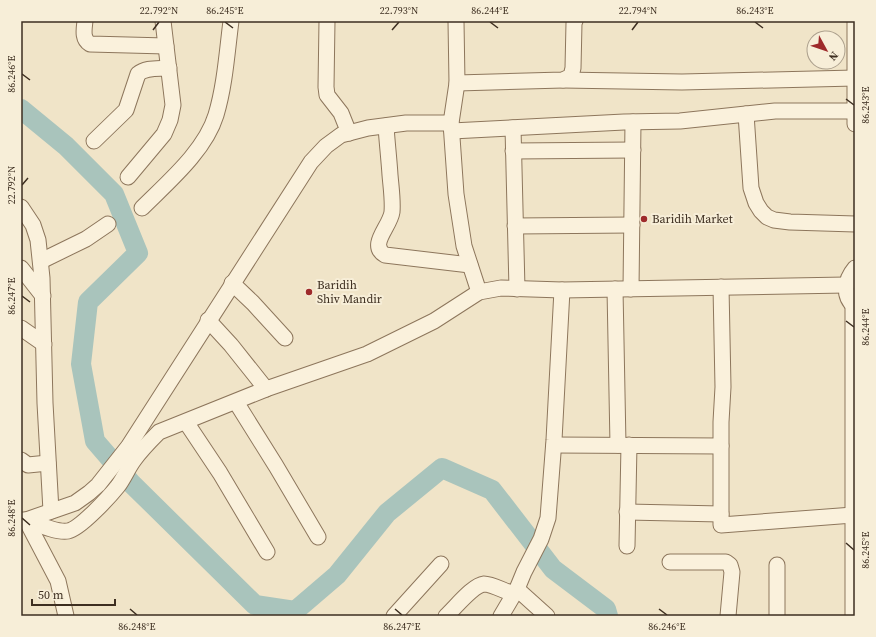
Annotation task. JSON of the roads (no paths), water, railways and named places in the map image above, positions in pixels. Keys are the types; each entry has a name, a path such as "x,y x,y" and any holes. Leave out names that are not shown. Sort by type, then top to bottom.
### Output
{"street":[{"path":"84,21 84,37 90,44 166,46"},
{"path":"128,176 164,134 170,120 172,105 163,21"},
{"path":"142,208 187,162 200,146 210,130 216,116 223,86 231,21"},
{"path":"327,21 327,95 341,113 349,133"},
{"path":"456,21 457,83 452,127 456,194 464,246 479,292"},
{"path":"563,80 571,76 574,68 575,21"},
{"path":"855,21 855,124"},
{"path":"94,141 126,110 138,74 142,70 168,68"},
{"path":"457,83 563,80 682,82 855,78"},
{"path":"24,520 59,530 68,531 77,526 97,509 118,486 131,453 208,320 311,162 326,146 341,136 368,128 406,123 452,127 513,128 680,121 775,111 855,111"},
{"path":"746,114 751,188 756,203 761,211 767,217 774,220 790,222 855,224"},
{"path":"631,289 633,122"},
{"path":"386,126 392,212 390,221 378,242 380,252 385,255 470,265"},
{"path":"513,128 517,289"},
{"path":"513,151 633,150"},
{"path":"21,207 33,225 38,240 41,261 45,403 51,511"},
{"path":"41,261 86,239 108,224"},
{"path":"515,226 632,225"},
{"path":"21,268 43,296"},
{"path":"854,616 854,307 848,299 846,285 850,274 855,268"},
{"path":"232,283 253,303 285,338"},
{"path":"24,520 75,503 98,485 131,453 147,443 159,432 266,389 367,354 434,321 479,292 501,288 562,290 846,285"},
{"path":"721,287 723,387 721,525 853,515"},
{"path":"615,289 624,445 627,546"},
{"path":"501,616 515,592 541,538 548,518 554,444 562,290"},
{"path":"208,320 231,345 266,389"},
{"path":"21,328 44,344"},
{"path":"236,402 318,537"},
{"path":"186,422 220,473 267,552"},
{"path":"554,444 721,446"},
{"path":"21,460 28,465 48,462"},
{"path":"627,512 721,514"},
{"path":"24,520 58,581 66,616"},
{"path":"670,562 726,562 730,565 732,572 728,616"},
{"path":"394,616 441,564"},
{"path":"777,565 777,616"},
{"path":"446,616 472,591 484,584 515,592 547,616"}],"waterway":[{"path":"21,109 66,146 114,194 138,253 88,302 81,364 95,441 132,484 255,605 295,611 337,575 387,513 442,468 492,490 553,569 606,609 608,616"}],"place":[{"name":"Baridih Market","path":"644,219"},
{"name":"Baridih Shiv Mandir","path":"309,292"}]}
